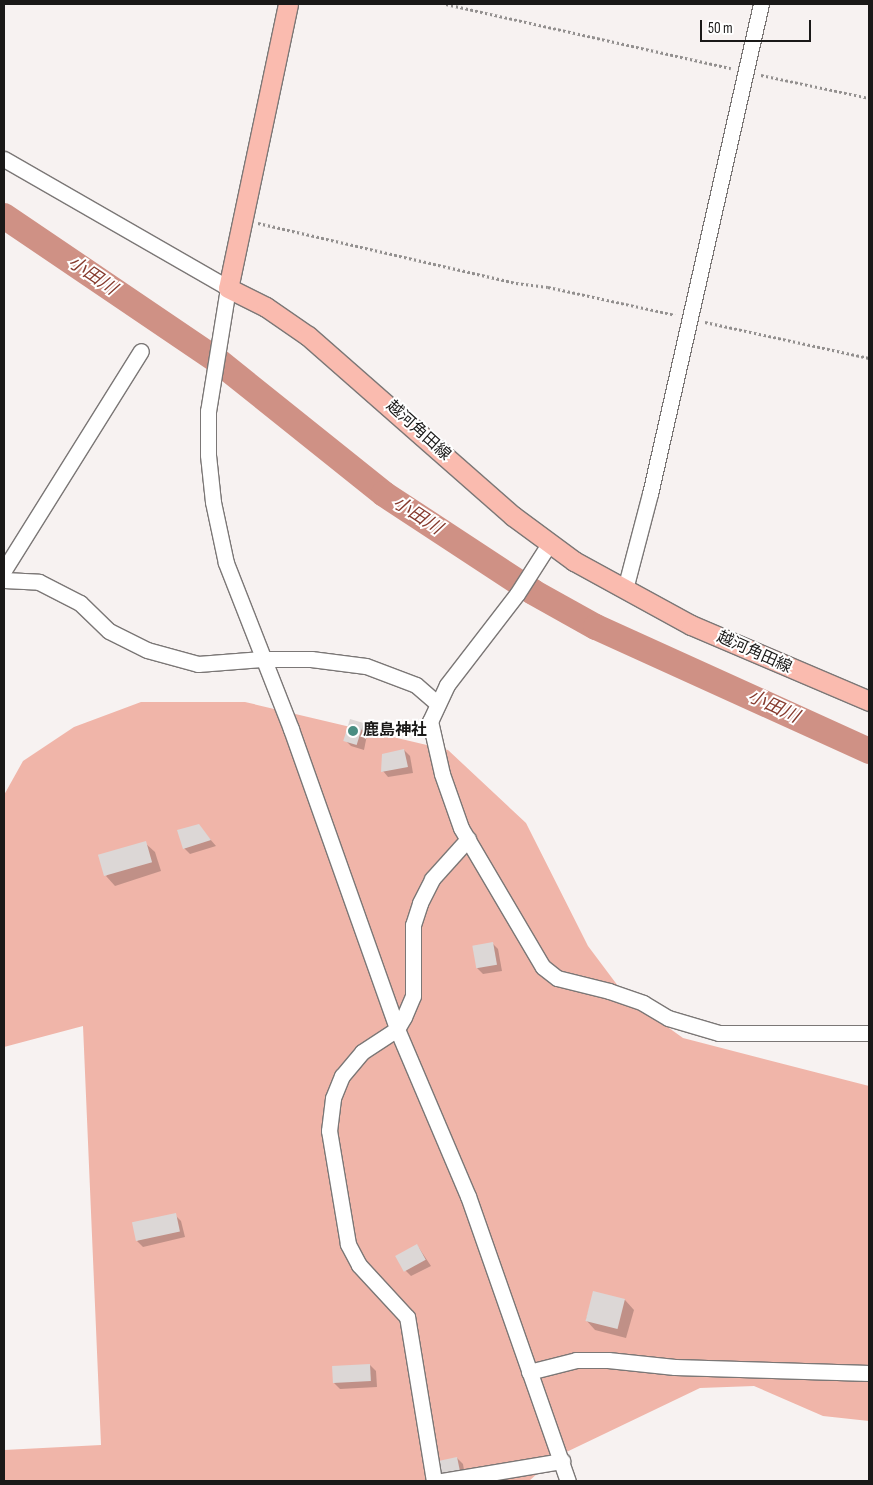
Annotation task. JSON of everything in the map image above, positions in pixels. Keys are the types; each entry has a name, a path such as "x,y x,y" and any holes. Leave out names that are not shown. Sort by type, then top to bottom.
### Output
{"main road":[{"path":"228,288 288,4"},
{"name":"越河角田線","path":"228,288 266,307 308,336 549,544 691,625 869,701"}],"street":[{"path":"625,589 761,4"},
{"path":"4,159 228,288 208,411 208,455 215,511 226,562 262,659 291,729 397,1029 468,1196 568,1481"},
{"path":"4,570 141,350"},
{"path":"549,544 437,703 430,721 440,765 461,828 543,967 557,978 626,997 668,1018 719,1033 869,1034"},
{"path":"4,580 39,582 80,603 109,630 147,650 198,664 262,659 311,659 366,666 416,685 437,703"},
{"path":"434,1481 407,1317 359,1265 348,1244 329,1131 333,1098 342,1076 362,1052 397,1029 413,996 413,925 420,903 432,879 468,839"},
{"path":"529,1372 576,1360 608,1360 685,1368 869,1373"},
{"path":"442,1481 562,1461"}],"path":[{"path":"446,4 744,72 869,98"},
{"path":"242,220 516,283 548,287 869,358"}],"shaded area":[{"path":"141,702 245,702 448,750 526,823 588,946 627,998 683,1038 869,1086 869,1421 823,1416 754,1386 700,1388 556,1457 529,1481 4,1481 4,1450 101,1445 83,1026 4,1047 4,795 23,761 74,727"}],"building":[{"path":"350,719 363,723 357,745 343,741"},
{"path":"404,749 408,767 381,772 382,754"},
{"path":"199,824 211,840 183,849 177,830"},
{"path":"146,841 152,862 104,876 98,855"},
{"path":"493,942 497,965 476,968 472,946"},
{"path":"176,1213 180,1232 136,1241 132,1222"},
{"path":"417,1244 426,1260 404,1272 395,1256"},
{"path":"593,1291 625,1299 618,1329 586,1321"},
{"path":"370,1364 371,1381 333,1383 332,1366"},
{"path":"457,1457 460,1471 441,1475 438,1461"}],"waterway":[{"name":"小田川","path":"4,216 218,361 384,494 533,592 596,627 869,751"}],"place":[{"name":"鹿島神社","path":"353,731"}]}
